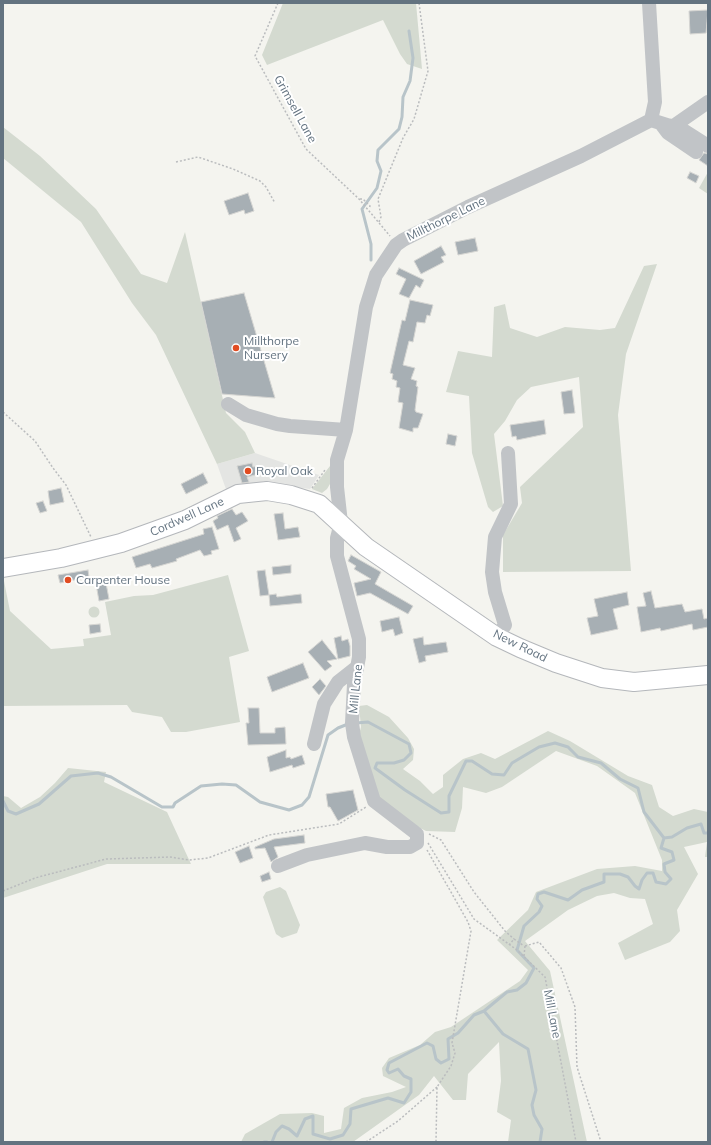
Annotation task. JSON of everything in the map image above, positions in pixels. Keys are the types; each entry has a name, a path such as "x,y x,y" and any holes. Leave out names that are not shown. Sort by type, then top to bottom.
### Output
{"main road":[{"name":"Cordwell Lane","path":"3,568 62,558 154,532 186,520 238,494 251,498 267,491 323,500 341,523"},
{"name":"New Road","path":"341,523 366,547 497,636 520,648 556,663 602,678 634,682 708,675"}],"street":[{"path":"649,3 655,102 663,123 702,149"},
{"name":"Millthorpe Lane","path":"341,523 337,487 337,460 346,430 366,307 376,276 396,245 468,207 581,156 663,123 708,102"},
{"path":"228,404 246,415 277,424 346,430"},
{"path":"497,636 505,625 496,594 492,572 495,537 511,504 508,453"},
{"path":"323,500 337,487"},
{"name":"Mill Lane","path":"341,523 337,538 337,556 359,639 359,657 354,684 352,723 354,737 374,802"},
{"path":"314,744 324,704 338,682 357,667"},
{"path":"278,866 307,855 365,843 387,847 410,847 417,842 417,834 374,802"}],"path":[{"name":"Grimsell Lane","path":"278,3 255,56 306,149 360,199 396,245"},
{"path":"379,222 381,217 378,199 403,138 414,119 428,71 419,3"},
{"path":"176,162 198,157 233,169 260,181 266,186 275,203"},
{"path":"360,199 363,199 370,206 369,210"},
{"path":"3,412 35,441 52,468 66,484 97,549"},
{"path":"323,500 311,489 329,464 337,460"},
{"path":"3,891 35,878 106,859 170,857 189,860 208,858 269,835 339,824 374,802"},
{"path":"417,834 428,834 441,840 474,892 505,931 525,946"},
{"path":"366,1142 398,1121 437,1087 451,1066 455,1053 452,1043 471,931 468,922 417,834"},
{"name":"Mill Lane","path":"417,834 429,844 474,919 524,957 545,977 576,1142"},
{"path":"509,945 514,939"},
{"path":"525,946 539,942 561,968 575,1007 577,1067 601,1142"},
{"path":"524,957 525,946"},
{"path":"436,1142 437,1087"}],"shaded area":[{"path":"283,3 416,3 422,69 407,64 400,54 383,20 267,65 262,55"},
{"path":"3,127 40,156 96,209 141,274 167,283 185,232 226,413 245,432 255,453 217,464 156,335 132,303 81,222 3,158"},
{"path":"708,172 708,194 699,188"},
{"path":"657,264 626,354 618,415 631,571 503,572 503,535 522,503 520,487 583,427 579,377 531,387 517,400 505,421 494,434 503,506 493,512 488,507 472,453 469,396 446,392 458,351 492,357 494,307 505,304 510,328 537,337 565,327 600,330 615,328 644,266"},
{"path":"255,453 319,475 310,489 268,483 264,481 227,492 217,464"},
{"path":"330,466 330,484 327,489 322,493 312,489"},
{"path":"228,575 249,651 229,657 240,722 186,732 171,732 162,717 132,712 127,705 3,706 3,576 10,611 51,649 84,646 83,639 111,635 105,602 134,596 153,595"},
{"path":"94,606 98,608 100,612 98,616 94,618 90,616 88,612 90,608"},
{"path":"367,705 389,717 408,738 414,749 413,760 403,769 420,781 433,794 443,787 443,775 463,759 481,753 495,759 548,731 570,741 628,776 652,785 659,807 673,816 694,809 708,812 708,857 705,857 707,842 684,847 698,874 677,910 680,931 670,942 625,960 618,943 653,924 645,899 630,898 614,893 597,896 568,910 525,941 550,971 587,1142 508,1142 511,1120 497,1112 501,1081 499,1042 468,1074 466,1100 453,1100 434,1076 419,1095 353,1142 241,1142 245,1134 280,1114 312,1113 324,1116 324,1133 341,1129 344,1108 362,1098 392,1092 406,1087 383,1076 382,1068 389,1058 420,1045 435,1032 451,1027 520,981 528,970 497,940 528,910 536,892 597,869 635,866 662,871 662,860 635,793 597,766 556,751 502,787 486,793 463,787 462,808 455,832 426,831 420,828 377,799 358,738 361,727 359,706"},
{"path":"68,768 106,772 104,782 167,812 191,864 107,864 3,898 3,796 8,797 21,808 40,797"},
{"path":"280,887 286,891 300,925 297,933 282,938 276,934 263,897 266,892"}],"building":[{"path":"708,10 706,33 690,34 689,11"},
{"path":"704,153 708,154 708,166 699,160"},
{"path":"690,172 699,176 696,183 687,178"},
{"path":"248,193 254,211 245,214 244,210 229,215 224,201"},
{"path":"475,238 478,251 458,255 455,242"},
{"path":"441,246 446,255 441,257 444,262 421,274 414,261"},
{"path":"399,268 424,280 420,288 416,285 409,298 399,294 406,279 396,274"},
{"name":"Millthorpe Nursery","path":"244,293 275,398 222,394 201,302"},
{"path":"410,300 433,305 430,316 427,315 425,323 417,322 413,342 409,341 403,365 415,368 411,379 417,381 416,386 418,387 415,410 416,412 423,414 418,428 413,428 413,432 399,428 403,403 398,402 400,388 396,387 397,381 392,379 393,374 390,373 402,320 405,321"},
{"path":"572,390 575,413 564,414 561,392"},
{"path":"544,420 546,434 517,440 516,436 512,437 510,425"},
{"path":"448,434 457,436 455,446 446,444"},
{"name":"Royal Oak","path":"252,463 253,467 257,466 259,474 247,477 249,482 242,483 237,466"},
{"path":"203,473 208,483 186,494 181,484"},
{"path":"61,488 64,502 50,505 48,491"},
{"path":"43,501 47,511 40,513 36,503"},
{"path":"232,509 236,515 242,512 248,521 236,528 241,539 234,542 228,525 217,530 213,521 218,518 217,516"},
{"path":"283,513 285,529 298,527 300,537 278,540 274,514"},
{"path":"212,527 219,549 211,551 212,554 204,556 200,550 176,559 177,561 152,568 150,564 136,568 132,557 204,534 203,529"},
{"path":"351,555 381,572 375,584 413,606 408,614 370,593 357,596 354,583 371,579 354,569 356,566 348,561"},
{"path":"291,565 291,573 273,575 272,567"},
{"name":"Carpenter House","path":"88,570 89,577 60,583 58,575"},
{"path":"265,570 269,595 260,596 257,571"},
{"path":"106,583 109,599 99,601 96,584"},
{"path":"651,591 655,608 682,604 685,612 702,609 704,619 708,618 708,627 693,630 692,624 661,631 660,628 641,632 637,607 646,606 643,593"},
{"path":"627,592 629,605 613,609 618,629 591,635 587,618 598,616 594,599"},
{"path":"276,594 277,597 301,594 302,603 270,606 269,595"},
{"path":"399,617 403,633 395,636 393,629 382,632 380,621"},
{"path":"100,624 101,632 90,634 89,625"},
{"path":"341,636 342,641 348,639 350,656 338,659 334,638"},
{"path":"423,637 424,645 446,642 448,652 425,656 426,661 419,663 413,639"},
{"path":"322,640 337,659 327,661 332,666 325,671 308,652"},
{"path":"303,663 309,678 272,692 267,677"},
{"path":"320,679 326,686 319,695 312,687"},
{"path":"248,708 259,708 260,733 275,733 275,728 285,727 286,744 248,745 246,723 249,723"},
{"path":"286,750 286,758 290,757 291,759 302,755 305,764 293,768 292,765 270,772 267,757"},
{"path":"353,790 358,810 338,821 330,807 328,807 326,794"},
{"path":"304,835 305,843 274,847 278,857 271,862 265,848 255,849 255,847 274,839"},
{"path":"249,846 253,858 240,863 235,852"},
{"path":"269,872 271,879 262,882 260,876"}],"waterway":[{"path":"371,260 371,244 362,209 377,188 381,171 377,161 378,150 399,129 402,117 403,97 410,81 413,58 409,31"},
{"path":"356,723 368,722 409,744 411,753 404,760 394,763 377,763 375,768 405,790 441,813 449,812 449,796 466,761 472,761 492,774 504,775 512,763 539,747 555,743 568,747 578,757 601,763 620,779 638,788 644,812 664,838"},
{"path":"3,801 8,811 16,814 39,804 71,776 98,773 111,777 162,807 173,807 175,803 201,786 222,784 236,785 260,802 289,810 302,805 309,797 328,735 338,728 348,724"},
{"path":"664,838 672,837 687,828 701,824 704,833 708,833"},
{"path":"272,1142 276,1132 282,1126 289,1129 297,1136 305,1119 313,1116 313,1134 330,1139 343,1135 350,1124 351,1109 388,1098 404,1103 411,1092 411,1079 404,1076 398,1069 389,1073 387,1070 389,1063 427,1043 433,1046 436,1059 441,1063 449,1059 448,1039 458,1033 474,1015 484,1011 507,992 517,990 526,983 534,968 517,950 524,926 539,912 542,906 537,899 538,894 544,892 568,900 582,890 604,882 604,874 620,874 628,877 639,889 642,880 647,873 653,873 656,882 666,884 671,879 665,872 664,864 674,860 672,852 661,848 664,838"},
{"path":"484,1011 503,1034 528,1049 536,1090 532,1105 534,1115 542,1129 540,1142"}],"place":[{"name":"Millthorpe Nursery","path":"236,348"},
{"name":"Royal Oak","path":"248,471"},
{"name":"Carpenter House","path":"68,580"}]}
